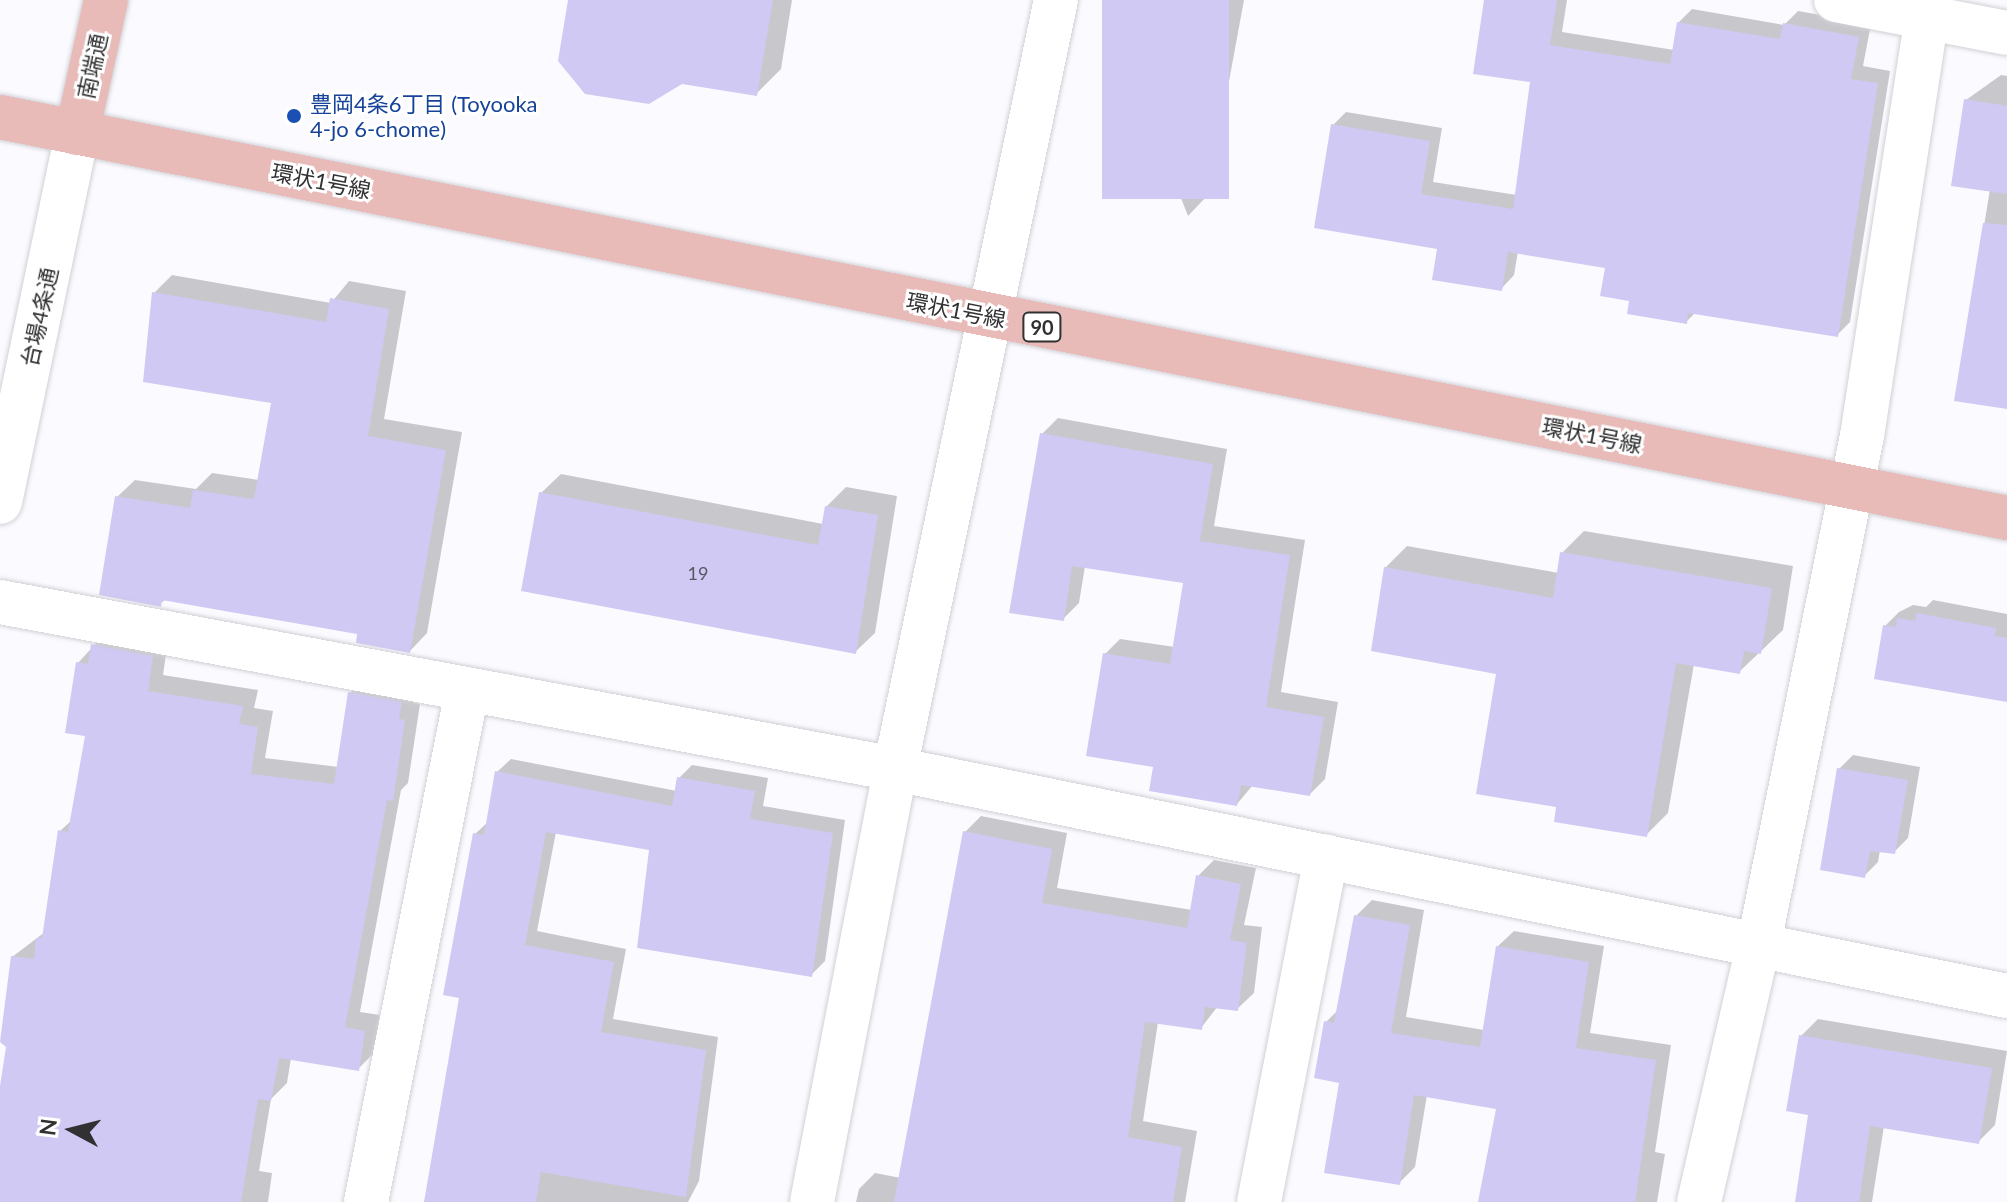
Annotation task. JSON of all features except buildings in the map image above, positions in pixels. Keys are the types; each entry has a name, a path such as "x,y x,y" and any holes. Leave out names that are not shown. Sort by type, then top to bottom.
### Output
{"main road":[{"name":"南端通","path":"77,133 106,0"},
{"name":"環状1号線","path":"0,117 2007,518"}],"street":[{"path":"812,1202 895,769 1056,0"},
{"path":"1836,0 2007,33"},
{"path":"1699,1202 1759,943 1852,487 1927,18"},
{"name":"台場4条通","path":"0,502 77,133"},
{"path":"0,602 895,769 2007,996"},
{"path":"366,1202 467,691"},
{"path":"1259,1202 1326,856"}],"place":[{"name":"豊岡4条6丁目 (Toyooka 4-jo 6-chome)","path":"294,116"}]}
